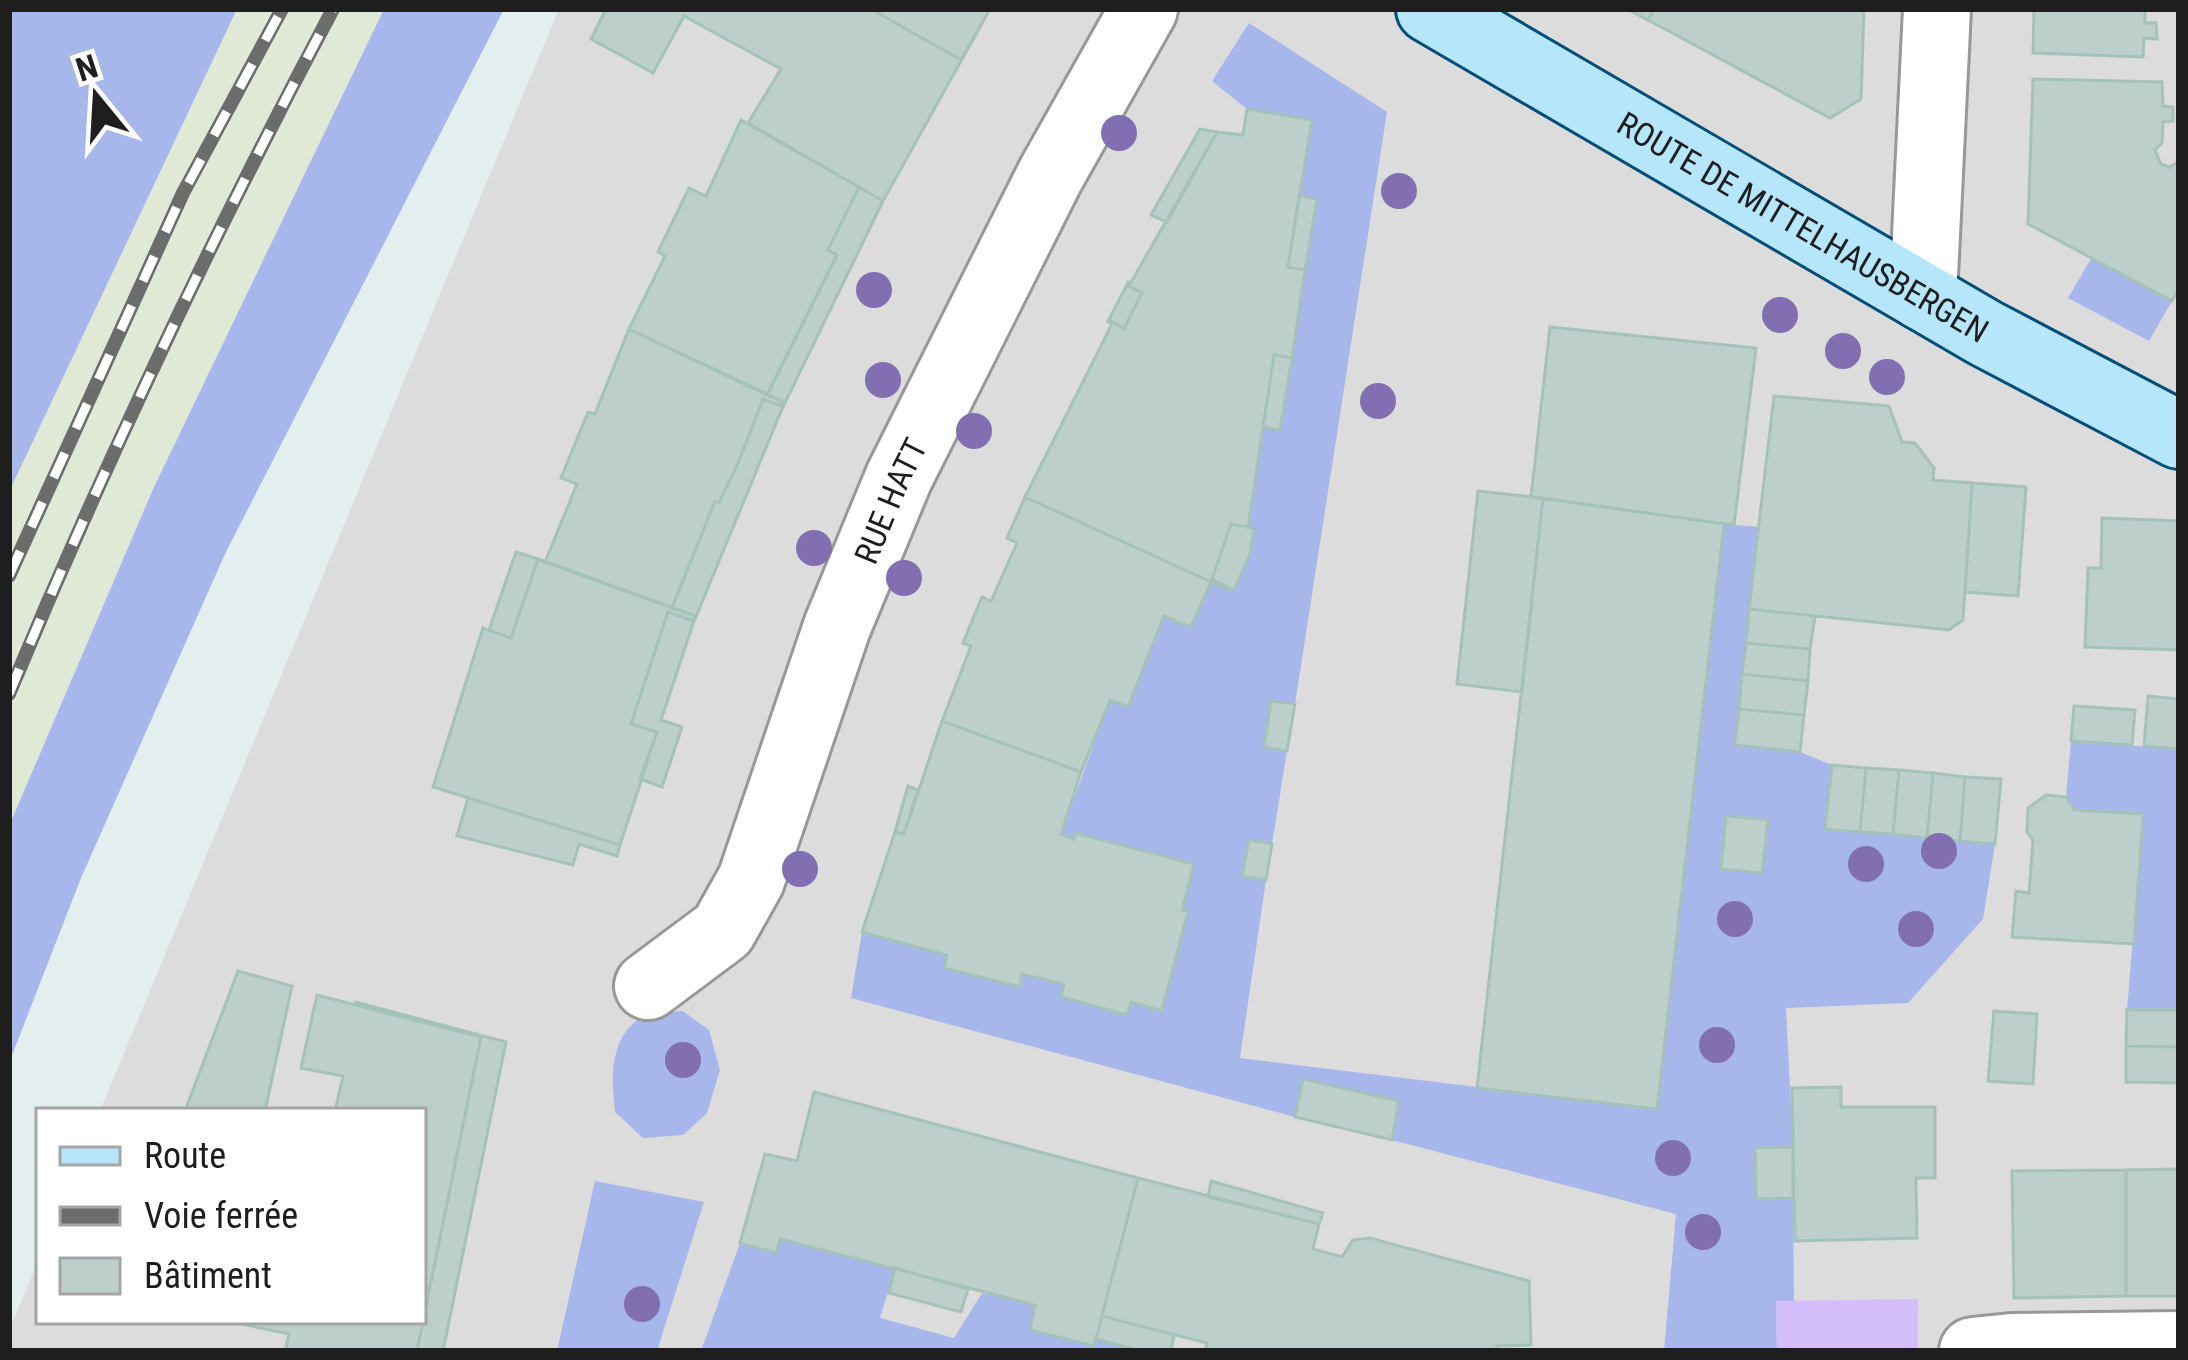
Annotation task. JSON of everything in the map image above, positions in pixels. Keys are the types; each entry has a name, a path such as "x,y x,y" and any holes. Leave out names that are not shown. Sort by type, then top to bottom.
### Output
{"main road":[{"name":"ROUTE DE MITTELHAUSBERGEN","path":"1430,9 1923,297 2179,435"}],"street":[{"name":"RUE HATT","path":"648,986 724,930 751,880 836,627 899,477 1040,196 1144,9"},
{"path":"1923,297 1937,9"},
{"path":"1973,1351 2179,1345"}],"shaded area":[{"path":"9,9 237,9 9,492"},
{"path":"237,9 384,9 154,487 9,826 9,492"},
{"path":"384,9 504,9 225,554 81,878 9,1063 9,826 154,487"},
{"path":"559,9 2179,9 2179,1351 9,1351 9,1331 36,1266 36,1324 426,1324 426,1108 101,1108"},
{"path":"1249,23 1387,112 1295,704 1271,701 1264,746 1287,751 1272,844 1249,841 1243,876 1266,880 1240,1058 1657,1109 1724,524 1758,527 1735,745 1800,752 1832,765 1826,829 1995,844 1983,919 1908,1003 1786,1008 1793,1147 1756,1199 1793,1198 1794,1301 1776,1302 1777,1351 1664,1351 1676,1214 1392,1140 1399,1101 1304,1079 1295,1117 851,998 862,932 947,955 944,968 1019,987 1022,974 1064,984 1061,997 1126,1015 1131,1002 1162,1010 1194,864 1076,833 1074,839 1061,834 1110,700 1128,707 1164,616 1191,627 1211,582 1234,590 1250,554 1248,527 1263,427 1281,429 1305,270 1299,196 1312,120 1247,109 1212,81"},
{"path":"2091,259 2172,301 2149,341 2068,298"},
{"path":"2071,741 2179,749 2179,1010 2127,1010 2143,815 2074,810 2066,797"},
{"path":"683,1011 709,1030 720,1070 707,1113 683,1135 643,1138 615,1112 613,1072 618,1046 644,1016"},
{"path":"595,1181 704,1202 657,1351 557,1351"},
{"path":"780,1239 895,1268 880,1318 954,1338 982,1293 1035,1305 1031,1330 1093,1346 1096,1339 1140,1351 701,1351 740,1243 776,1252"},
{"path":"1918,1299 1918,1351 1777,1351 1776,1301"}],"building":[{"path":"606,9 990,9 883,201 748,123 781,69 684,16 653,73 591,39"},
{"path":"871,9 990,9 961,60"},
{"path":"1627,9 1654,9 1648,20"},
{"path":"1654,9 1864,9 1861,99 1830,118 1648,20"},
{"path":"2034,9 2145,9 2145,23 2156,23 2157,39 2144,38 2143,57 2033,53"},
{"path":"2033,79 2162,82 2163,106 2173,107 2173,121 2163,122 2162,143 2155,150 2161,164 2169,167 2179,162 2179,288 2172,301 2028,224"},
{"path":"1247,109 1312,120 1288,267 1305,270 1292,358 1274,355 1248,527 1231,524 1212,579 1233,592 1025,497 1110,320 1124,329 1142,293 1129,286 1217,132 1243,135"},
{"path":"741,120 859,187 828,250 837,255 767,395 629,329 665,256 658,252 689,188 706,196"},
{"path":"1200,129 1217,132 1167,222 1151,215"},
{"path":"859,187 883,201 782,409 695,619 672,608 763,399 781,406 782,401 767,395 837,255 828,250"},
{"path":"1299,196 1317,199 1305,270 1288,267"},
{"path":"1129,281 1129,286 1142,293 1124,329 1110,320 1107,323"},
{"path":"1550,327 1756,348 1734,525 1531,497"},
{"path":"629,329 782,401 781,406 763,399 672,608 545,562 577,484 561,478 588,412 595,414"},
{"path":"1274,355 1292,358 1280,430 1263,427"},
{"path":"1774,396 1889,406 1902,442 1915,443 1934,468 1933,480 1972,483 1963,620 1949,630 1749,609"},
{"path":"1972,483 2026,487 2018,596 1965,592"},
{"path":"1478,491 1543,498 1522,692 1457,684"},
{"path":"1025,497 1211,582 1191,627 1164,616 1128,707 1110,700 1081,772 942,721 971,646 963,643 982,597 991,601 1017,543 1007,538"},
{"path":"1543,498 1724,524 1657,1109 1477,1088"},
{"path":"2102,518 2179,521 2179,650 2085,647 2088,568 2101,568"},
{"path":"1231,524 1254,528 1250,554 1234,590 1212,579"},
{"path":"516,552 538,559 511,638 489,630"},
{"path":"538,559 696,616 694,621 668,612 631,724 657,732 620,845 433,787 483,628 511,638"},
{"path":"1749,609 1815,616 1810,649 1746,643"},
{"path":"668,612 694,621 661,720 682,727 662,787 640,779 657,732 631,724"},
{"path":"1746,643 1810,649 1808,681 1742,674"},
{"path":"1742,674 1808,681 1804,715 1739,709"},
{"path":"2148,696 2179,699 2179,749 2144,746"},
{"path":"1271,701 1295,704 1287,751 1264,747"},
{"path":"2074,706 2135,710 2132,745 2071,741"},
{"path":"1739,709 1804,715 1800,752 1735,745"},
{"path":"942,721 1081,772 1061,834 1074,839 1075,833 1194,864 1182,910 1188,911 1162,1011 1131,1002 1127,1015 1061,997 1064,984 1022,974 1020,987 944,968 947,955 862,932 895,832 904,834"},
{"path":"1832,765 1866,768 1860,832 1825,829"},
{"path":"1866,768 1899,770 1893,834 1860,832"},
{"path":"1899,770 1933,773 1927,838 1893,834"},
{"path":"1933,773 1965,777 1960,841 1927,838"},
{"path":"1965,777 2001,779 1995,844 1960,841"},
{"path":"908,786 918,790 904,834 895,832"},
{"path":"2046,795 2066,797 2074,810 2143,814 2134,944 2012,937 2016,891 2029,893 2033,840 2027,832 2028,808"},
{"path":"468,798 620,845 617,856 579,844 573,865 457,836"},
{"path":"1726,816 1768,820 1762,873 1721,869"},
{"path":"1249,840 1272,844 1266,880 1242,876"},
{"path":"238,971 292,986 266,1108 186,1108"},
{"path":"317,995 481,1037 426,1305 426,1108 336,1108 343,1076 301,1068"},
{"path":"355,1005 506,1042 443,1351 417,1351 481,1037"},
{"path":"2127,1010 2179,1010 2179,1047 2126,1046"},
{"path":"1994,1011 2037,1014 2033,1084 1988,1081"},
{"path":"2126,1046 2179,1047 2179,1083 2126,1082"},
{"path":"1303,1079 1399,1101 1392,1140 1295,1117"},
{"path":"1841,1087 1841,1107 1935,1107 1935,1178 1916,1178 1917,1238 1795,1241 1792,1088"},
{"path":"814,1092 1138,1178 1094,1346 1030,1330 1035,1305 780,1239 776,1253 740,1243 765,1154 797,1161"},
{"path":"1793,1147 1793,1198 1756,1199 1755,1148"},
{"path":"2179,1169 2179,1296 2126,1296 2126,1170"},
{"path":"2126,1170 2126,1296 2014,1298 2012,1171"},
{"path":"1138,1178 1319,1224 1313,1249 1342,1257 1353,1240 1370,1238 1529,1281 1531,1345 1497,1346 1497,1351 1205,1351 1207,1343 1102,1316"},
{"path":"1211,1181 1323,1213 1319,1224 1208,1197"},
{"path":"895,1268 968,1289 961,1312 889,1293"},
{"path":"1102,1316 1174,1335 1171,1351 1140,1351 1096,1339"},
{"path":"241,1324 422,1324 417,1351 285,1351 289,1334"}],"railway":[{"path":"9,576 183,193 282,9"},
{"path":"9,694 163,348 333,9"}]}
